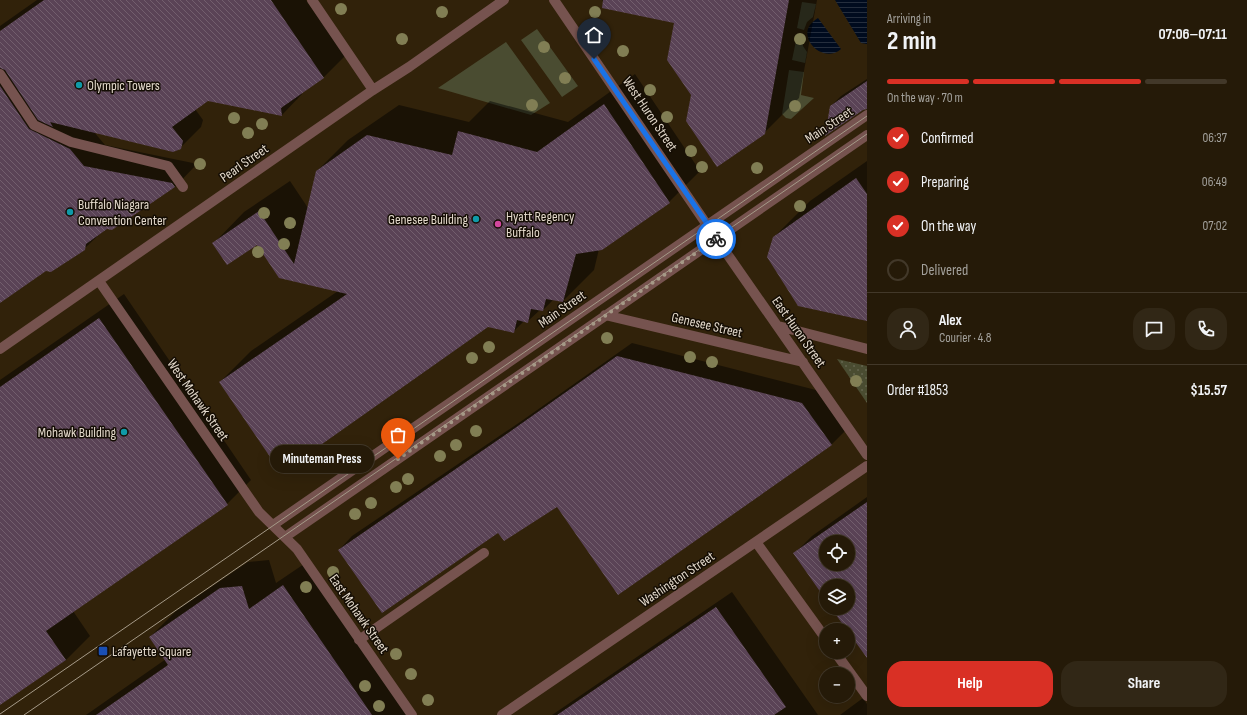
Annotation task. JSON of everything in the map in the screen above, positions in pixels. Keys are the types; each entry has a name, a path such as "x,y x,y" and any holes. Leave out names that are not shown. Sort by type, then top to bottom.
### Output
{"street":[{"path":"312,0 373,90"},
{"name":"Pearl Street","path":"0,349 504,0"},
{"name":"West Huron Street","path":"554,0 708,225"},
{"path":"0,74 34,125 71,142 168,166 183,187"},
{"name":"Main Street","path":"279,531 708,225 867,115"},
{"name":"Main Street","path":"279,531 605,315 867,135"},
{"name":"East Huron Street","path":"708,225 867,455"},
{"name":"West Mohawk Street","path":"99,281 259,512 279,531"},
{"name":"Genesee Street","path":"605,315 803,362"},
{"path":"778,326 867,349"},
{"name":"Washington Street","path":"502,715 867,466"},
{"name":"East Mohawk Street","path":"279,531 297,549 412,715"},
{"path":"756,542 819,629"},
{"path":"360,640 484,553"},
{"path":"840,659 867,696"}],"green space":[{"path":"802,2 816,4 813,17 807,22 804,30 797,28"},
{"path":"537,29 578,86 562,97 521,40"},
{"path":"797,36 802,37 803,46 807,52 805,63 792,60"},
{"path":"506,42 550,103 531,115 438,88"},
{"path":"789,70 804,72 801,95 814,98 791,119 786,118 782,114"},
{"path":"837,359 867,366 867,403"}],"water":[{"path":"835,0 867,0 867,44 861,43"},
{"path":"818,18 841,49 834,53 827,54 821,52 810,43 807,31 811,24"}],"building":[{"path":"44,0 271,0 324,78 281,108 282,116 208,101 172,127 183,141 181,149 173,152 50,122 53,127 38,120 5,70 0,68 0,31"},
{"path":"603,0 789,0 765,134 717,167 686,121 691,95 667,60 674,23 602,8"},
{"path":"867,81 867,109 863,110 825,136 830,106"},
{"name":"Buffalo Niagara Convention Center","path":"0,86 29,129 70,149 84,166 172,183 175,187 112,230 107,229 86,244 85,250 51,272 46,271 0,303"},
{"name":"Genesee Building","path":"604,104 670,203 602,250 576,254 563,302 546,299 543,311 531,309 528,323 517,320 514,333 488,327 281,473 219,382 347,294 279,278 257,245 227,265 212,243 259,211 294,264 316,171 367,135 452,155 458,131 537,152"},
{"path":"856,178 867,194 867,321 798,306 767,257 773,237"},
{"path":"99,318 228,505 46,631 66,660 0,705 0,387"},
{"path":"617,356 802,403 832,445 618,595 557,507 504,541 498,533 382,613 338,550"},
{"path":"867,502 867,658 855,641 855,623 842,623 836,615 855,615 855,579 819,579 819,590 793,553 819,535 819,571 855,571 855,535 819,535"},
{"path":"283,585 372,715 96,715 168,665 149,637 220,588 242,586 249,609"},
{"path":"716,607 786,707 774,715 557,715"}],"tram line":[{"path":"0,714 867,116"},
{"path":"24,715 867,134"}],"way so far":[{"path":"398,459 716,239"}],"place":[{"name":"Olympic Towers","path":"79,85"},
{"name":"Buffalo Niagara Convention Center","path":"70,212"},
{"name":"Genesee Building","path":"476,219"},
{"name":"Hyatt Regency Buffalo","path":"498,224"},
{"name":"Mohawk Building","path":"124,432"},
{"name":"Minuteman Press","path":"398,459"},
{"name":"Lafayette Square","path":"103,651"}],"route":[{"path":"594,59 717,238 716,239"}]}
